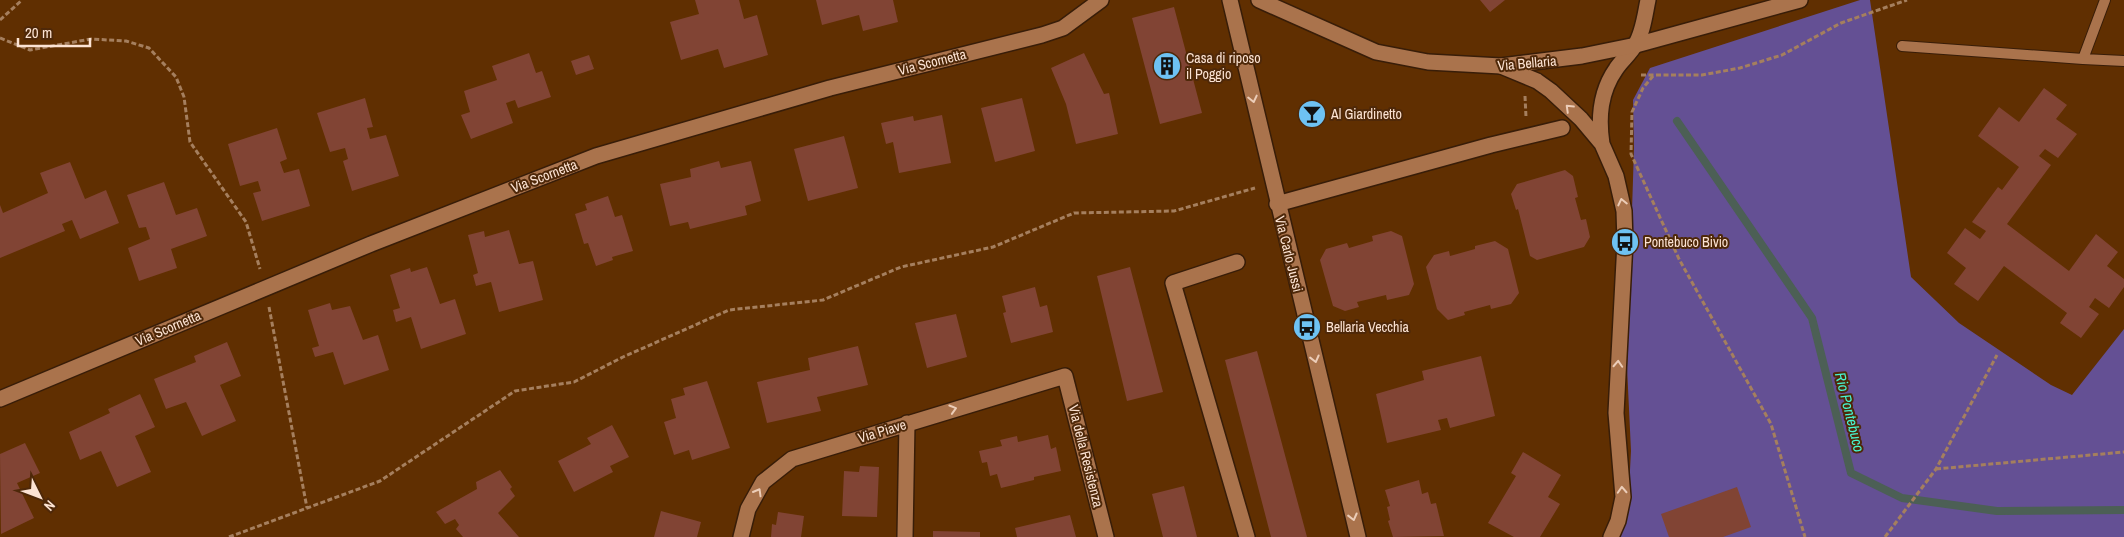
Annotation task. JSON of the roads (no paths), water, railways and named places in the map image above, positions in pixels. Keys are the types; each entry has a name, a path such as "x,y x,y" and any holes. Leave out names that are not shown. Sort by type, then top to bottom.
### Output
{"street":[{"name":"Via Scornetta","path":"0,399 371,244 596,156 830,88 1049,33 1063,28 1101,0"},
{"name":"Via Carlo Jussi","path":"1230,0 1277,204 1358,537"},
{"name":"Via Bellaria","path":"1259,0 1376,52 1428,62 1502,66 1574,58 1636,45 1800,0"},
{"path":"1610,537 1618,521 1623,497 1616,413 1625,242 1624,211 1616,176 1602,144 1599,126 1603,96 1615,70 1636,45 1648,0"},
{"path":"1502,66 1537,81 1551,91 1581,119 1602,144"},
{"path":"1277,204 1491,145 1562,128"},
{"path":"1237,262 1173,283 1247,537"},
{"name":"Via Piave","path":"741,537 748,508 763,482 792,459 1065,376"},
{"name":"Via della Resistenza","path":"1065,376 1106,537"},
{"path":"905,537 906,423"}],"lane":[{"path":"2083,59 2105,0"},
{"path":"1902,46 2124,62"}],"waterway":[{"name":"Rio Pontebuco","path":"1677,121 1812,318 1851,473 1902,498 1997,511 2124,510"}],"place":[{"name":"Casa di riposo il Poggio","path":"1167,66"},
{"name":"Al Giardinetto","path":"1312,114"},
{"name":"Pontebuco Bivio","path":"1625,242"},
{"name":"Bellaria Vecchia","path":"1307,327"}]}
